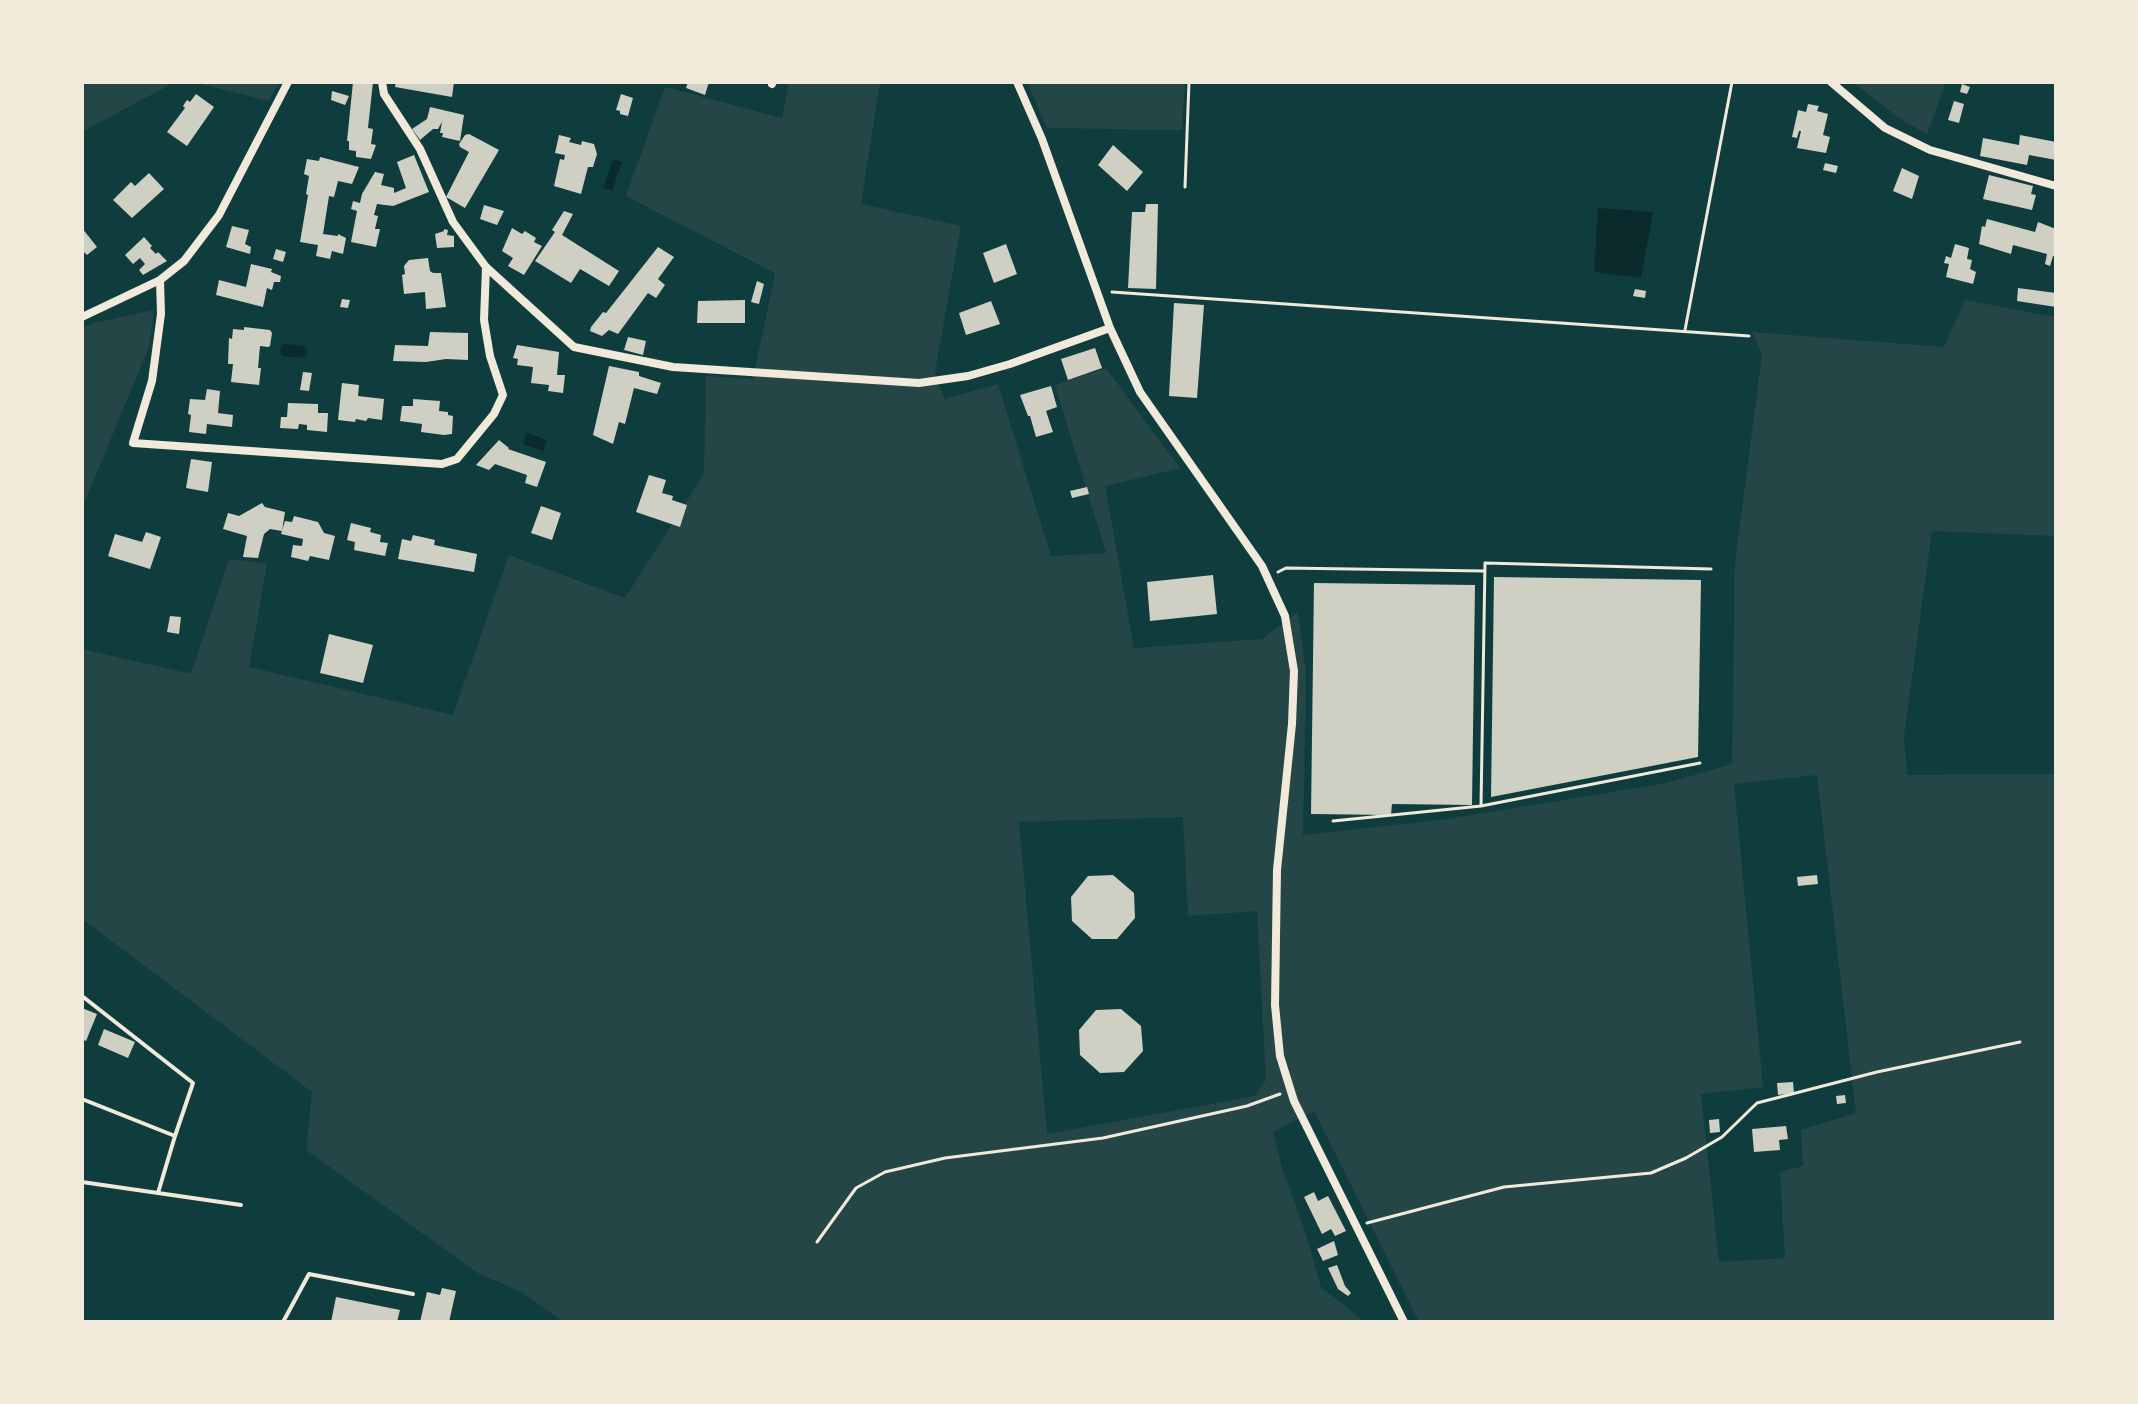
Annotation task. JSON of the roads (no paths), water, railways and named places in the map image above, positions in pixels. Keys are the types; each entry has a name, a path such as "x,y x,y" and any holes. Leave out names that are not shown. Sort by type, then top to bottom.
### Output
{"street":[{"path":"82,317 160,280 184,261 219,215 288,82"},
{"path":"382,82 384,94 420,149 453,222 486,267 574,347 673,367 919,383 982,372 1110,328"},
{"path":"1017,82 1042,139 1110,328 1140,392 1262,566 1285,616 1294,671 1292,724 1277,870 1275,1005 1280,1056 1294,1101 1404,1322"},
{"path":"1831,82 1885,128 1930,150 2056,186"},
{"path":"160,280 161,314 152,381 133,443 442,464 457,459 494,414 503,395 490,356 484,320 486,267"}],"lane":[{"path":"82,996 193,1083 158,1193"},
{"path":"82,1099 175,1136"},
{"path":"82,1182 241,1205"},
{"path":"283,1322 309,1274 413,1294"}]}
